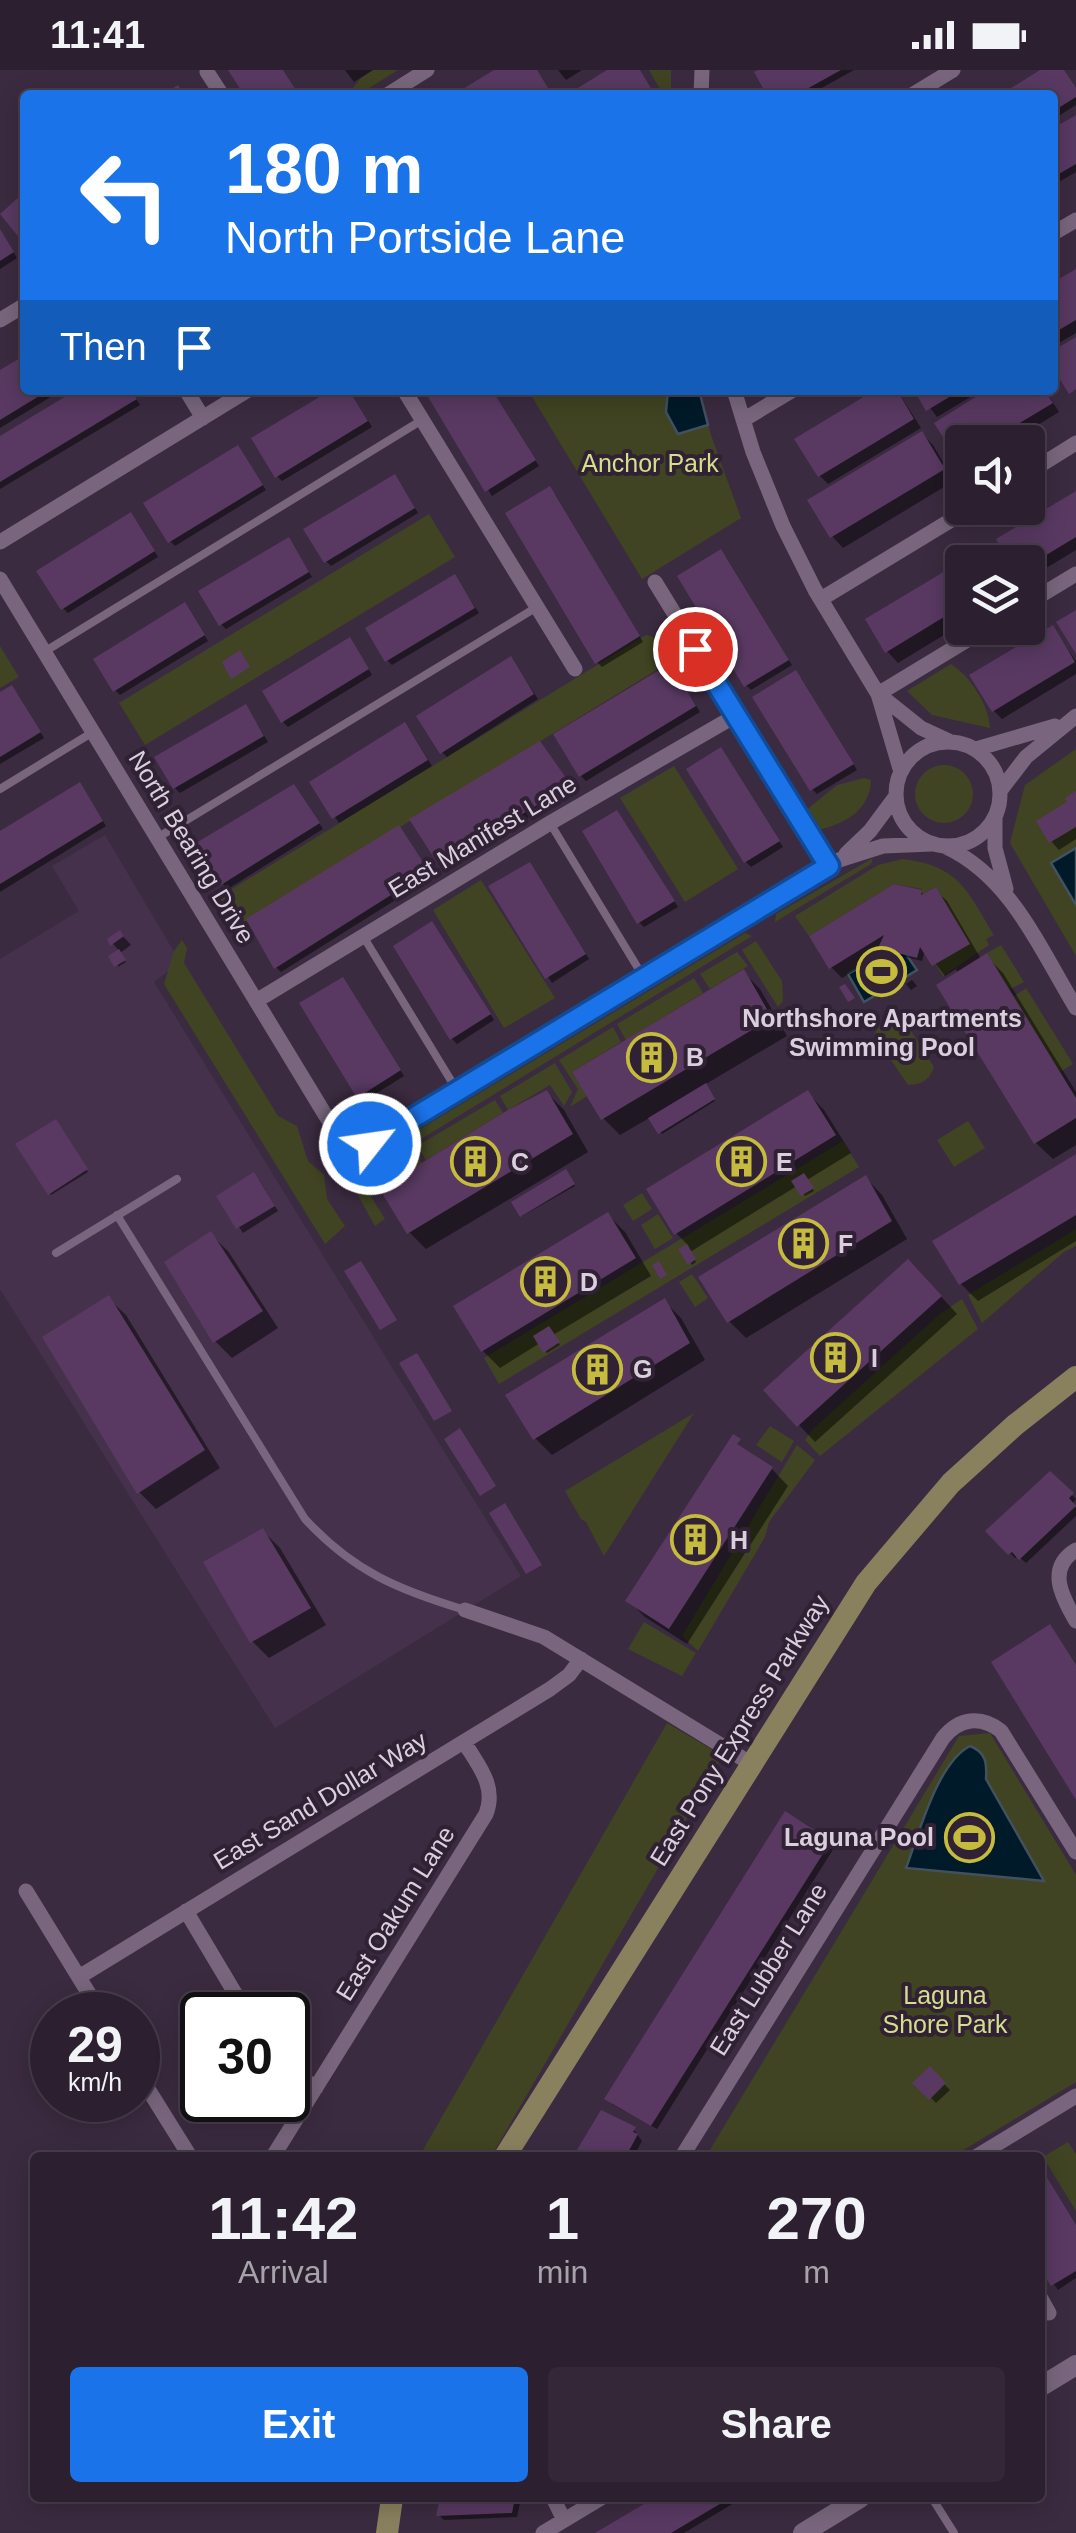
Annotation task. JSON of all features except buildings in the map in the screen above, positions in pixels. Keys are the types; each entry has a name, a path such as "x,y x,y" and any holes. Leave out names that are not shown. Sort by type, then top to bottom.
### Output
{"main road":[{"name":"East Pony Express Parkway","path":"508,2152 840,1619 893,1548 982,1453 1076,1377"},
{"path":"387,2533 391,2502"}],"street":[{"path":"395,90 427,70"},
{"path":"920,90 953,70"},
{"path":"189,395 203,418"},
{"path":"0,542 240,395"},
{"path":"407,395 575,669"},
{"path":"735,395 776,509 820,599 878,694 901,772"},
{"path":"742,420 784,395"},
{"path":"1045,463 1076,444"},
{"path":"820,599 945,524"},
{"path":"1045,593 1076,574"},
{"name":"North Bearing Drive","path":"0,579 343,1139 361,1144 380,1140 458,1092"},
{"path":"655,582 736,716 834,863"},
{"path":"878,694 959,645"},
{"path":"878,694 910,720 952,742 976,749 993,767 1000,791"},
{"name":"East Manifest Lane","path":"256,1002 550,823 736,716"},
{"path":"976,749 1030,735 1074,717"},
{"path":"1009,897 996,848 995,816 1000,791 1026,757 1074,717"},
{"path":"952,742 927,746 907,761 896,796 898,809 910,830 986,872 1009,897 1076,1008"},
{"path":"458,1092 834,863 870,830 896,796"},
{"path":"834,863 883,846 957,845 980,835 995,816"},
{"path":"1076,1550 1063,1561 1059,1573 1059,1590 1076,1620"},
{"path":"465,1610 524,1628 750,1762"},
{"name":"East Sand Dollar Way","path":"79,1977 560,1683 581,1659"},
{"name":"East Lubber Lane","path":"684,2152 943,1738 956,1725 984,1721 1001,1731 1076,1852"},
{"name":"East Oakum Lane","path":"276,2152 489,1807 489,1786 464,1742"},
{"path":"26,1891 88,1992"},
{"path":"186,1912 234,1992"},
{"path":"310,2084 316,2088"},
{"path":"984,2152 1076,2096"},
{"path":"160,2108 187,2152"},
{"path":"1045,2305 1049,2312"},
{"path":"1045,2384 1076,2365"},
{"path":"555,2502 564,2520"},
{"path":"542,2533 594,2502"},
{"path":"802,2533 853,2502"}],"lane":[{"path":"44,652 422,420"},
{"path":"157,838 537,607"},
{"path":"0,790 93,732"},
{"path":"550,823 644,979"},
{"path":"363,936 458,1092"},
{"path":"56,1252 177,1178"},
{"path":"117,1216 305,1519 338,1552 376,1578 465,1610"},
{"path":"935,2502 954,2533"}],"shaded area":[{"path":"105,835 180,962 154,982 521,1576 275,1728 0,1289 0,959 79,911 52,866"}],"green space":[{"path":"373,70 398,70 366,90 351,90"},
{"path":"649,70 671,70 671,90 660,90"},
{"name":"Anchor Park","path":"531,395 700,395 741,518 642,579"},
{"path":"429,514 455,557 145,745 119,703"},
{"path":"646,635 670,641 681,655 237,927 219,897"},
{"path":"0,646 19,677 0,688"},
{"path":"951,664 977,692 990,728 932,715 907,691"},
{"path":"1076,749 1076,956 1010,843 1025,785"},
{"path":"944,765 964,774 973,794 964,814 944,823 924,814 915,794 924,774"},
{"path":"674,766 738,869 685,902 620,798"},
{"path":"871,780 870,791 861,808 846,820 818,830 805,811 837,785"},
{"path":"873,858 871,864 775,922 776,914"},
{"path":"903,859 922,862 949,874 968,893 994,935 986,939 989,945 943,976 935,964 969,943 936,887 921,895 922,889 894,884 809,936 795,916 878,865"},
{"path":"481,880 555,998 504,1028 433,910"},
{"path":"745,933 752,936 369,1171 353,1176 354,1169"},
{"path":"182,940 187,948 184,963 278,1116 297,1126 308,1161 324,1175 327,1199 345,1226 325,1244 164,984 174,951"},
{"path":"756,941 782,981 783,1001 778,1007 742,950"},
{"path":"1001,945 1024,982 1009,990 987,953"},
{"path":"737,952 748,966 710,989 700,974"},
{"path":"694,978 703,993 626,1040 617,1024"},
{"path":"1026,988 1073,1064 1060,1072 1013,997"},
{"path":"889,1018 903,1018 934,1067 924,1081 908,1085 874,1035"},
{"path":"613,1027 621,1042 572,1072 587,1096 570,1107 578,1089 559,1060"},
{"path":"555,1063 572,1092 564,1106 550,1085 508,1110 500,1096"},
{"path":"495,1100 503,1113 426,1160 417,1146"},
{"path":"968,1121 985,1148 954,1167 937,1140"},
{"path":"843,1141 859,1167 499,1384 484,1358"},
{"path":"414,1149 422,1163 384,1186 383,1168"},
{"path":"376,1173 377,1190 370,1195 385,1219 375,1226 350,1181"},
{"path":"642,1193 652,1209 633,1221 623,1205"},
{"path":"658,1214 673,1238 655,1249 641,1225"},
{"path":"1076,1229 1076,1246 982,1323 968,1295"},
{"path":"692,1274 708,1298 695,1307 679,1282"},
{"path":"962,1299 978,1329 820,1456 805,1440 812,1430 941,1313"},
{"path":"694,1413 604,1556 565,1491"},
{"path":"770,1426 794,1441 782,1462 756,1445"},
{"path":"797,1445 815,1460 769,1522 765,1537 698,1651 682,1636"},
{"path":"644,1622 696,1653 682,1676 628,1649"},
{"path":"667,1723 723,1756 494,2152 422,2152"},
{"name":"Laguna Shore Park","path":"990,1733 1076,1875 1076,2082 960,2152 709,2152 959,1736"},
{"path":"1068,2142 1076,2154 1076,2211 1045,2160 1045,2156"}],"water":[{"path":"668,395 700,395 708,425 678,434 666,412"},
{"path":"1076,848 1076,905 1051,863"},
{"name":"Northshore Apartments Swimming Pool","path":"899,944 917,970 864,1002 848,974"},
{"name":"Laguna Pool","path":"970,1746 982,1755 986,1779 1044,1881 906,1868 939,1783 958,1755"}],"place":[{"name":"Northshore Apartments Swimming Pool","path":"882,972"},
{"name":"B","path":"651,1057"},
{"name":"C","path":"476,1162"},
{"name":"E","path":"741,1162"},
{"name":"F","path":"803,1244"},
{"name":"D","path":"545,1282"},
{"name":"I","path":"836,1358"},
{"name":"G","path":"598,1369"},
{"name":"H","path":"695,1540"},
{"name":"Laguna Pool","path":"969,1837"}],"route":[{"path":"370,1144 829,866 695,649"}]}
